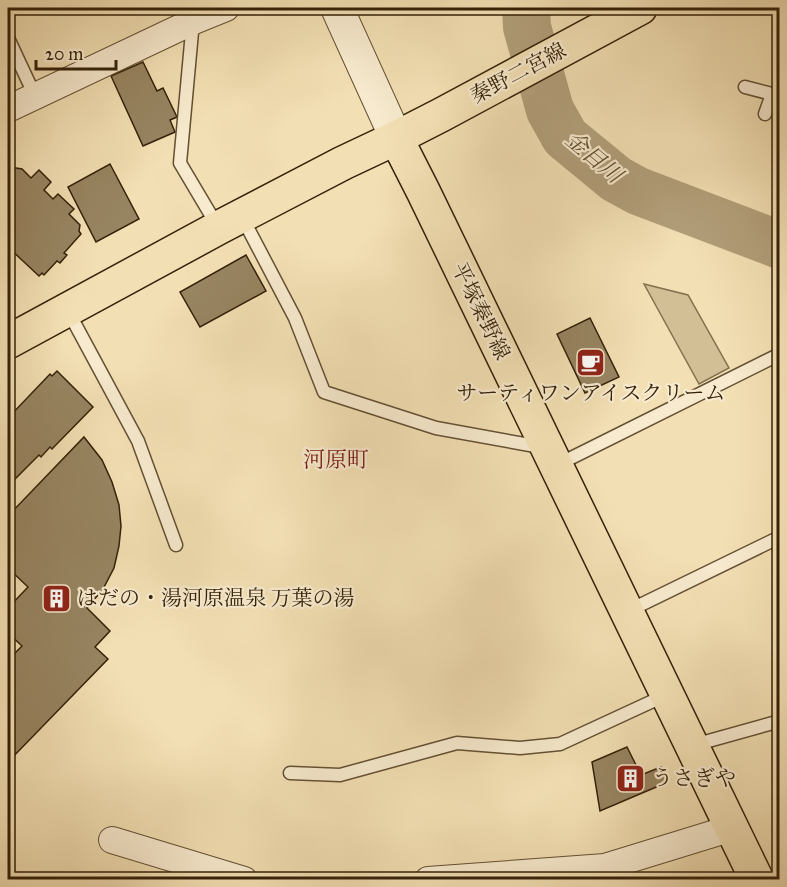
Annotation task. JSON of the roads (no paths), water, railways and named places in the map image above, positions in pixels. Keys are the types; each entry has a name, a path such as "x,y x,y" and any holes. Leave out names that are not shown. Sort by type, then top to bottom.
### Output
{"main road":[{"name":"秦野二宮線","path":"396,138 640,8"},
{"path":"8,342 230,222 396,138"},
{"name":"平塚秦野線","path":"396,138 757,879"}],"street":[{"path":"8,109 226,8"},
{"path":"337,8 396,138"},
{"path":"428,879 605,867 732,828"},
{"path":"112,840 244,879"}],"lane":[{"path":"194,21 180,163 230,222 296,318 324,392 436,428 552,457 780,354"},
{"path":"8,38 35,96"},
{"path":"745,87 776,95 765,114"},
{"path":"68,310 138,441 176,545"},
{"path":"627,612 780,537"},
{"path":"290,773 340,775 457,742 520,748 560,744 667,694"},
{"path":"692,745 780,721"}],"waterway":[{"name":"金目川","path":"526,8 527,27 550,110 565,137 616,179 638,191 780,245"}],"place":[{"name":"サーティワンアイスクリーム","path":"591,362"},
{"name":"はだの・湯河原温泉 万葉の湯","path":"56,598"},
{"name":"うさぎや","path":"631,778"}],"district":[{"name":"河原町","path":"336,459"}]}
